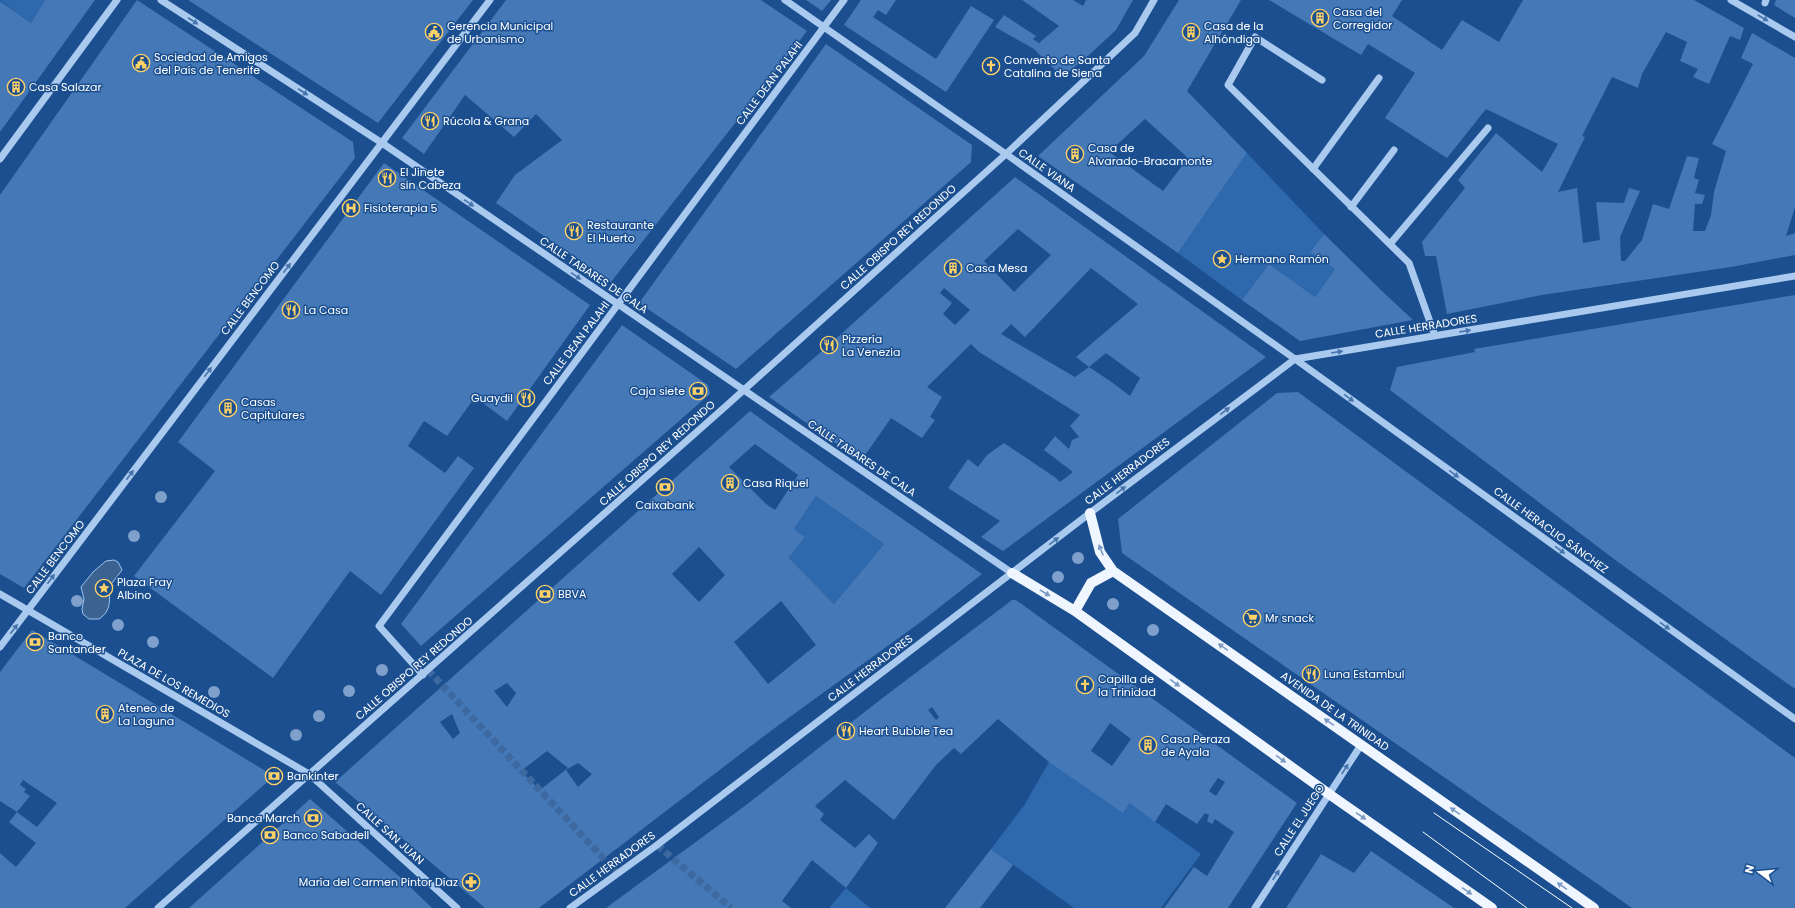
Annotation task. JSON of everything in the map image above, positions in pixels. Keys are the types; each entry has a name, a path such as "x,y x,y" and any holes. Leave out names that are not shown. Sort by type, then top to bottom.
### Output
{"main road":[{"name":"AVENIDA DE LA TRINIDAD","path":"1090,513 1100,552 1113,570 1594,908"},
{"path":"1075,611 1091,583 1113,570"},
{"path":"1012,573 1075,611 1329,794 1492,908"}],"street":[{"path":"0,159 117,0"},
{"name":"CALLE TABARES DE CALA","path":"161,0 382,143 1012,573"},
{"name":"CALLE BENCOMO","path":"0,647 490,0"},
{"name":"CALLE VIANA","path":"785,0 1006,154 1295,359"},
{"name":"CALLE DEAN PALAHI","path":"423,675 379,626 844,0"},
{"name":"CALLE OBISPO REY REDONDO","path":"158,908 744,390 1006,154 1134,33 1154,0"},
{"path":"1731,0 1795,37"},
{"path":"1322,80 1255,37 1228,85 1408,263 1435,336"},
{"path":"1313,169 1379,78"},
{"path":"1390,244 1488,128"},
{"path":"1351,207 1394,150"},
{"name":"CALLE HERRADORES","path":"570,908 664,840 1090,513 1295,359 1795,276"},
{"name":"CALLE HERACLIO SÁNCHEZ","path":"1295,359 1795,719"},
{"name":"PLAZA DE LOS REMEDIOS","path":"0,594 309,774"},
{"name":"CALLE EL JUEGO","path":"1255,908 1361,745"},
{"name":"CALLE SAN JUAN","path":"309,774 457,908"}],"shaded area":[{"path":"0,0 45,0 31,23"},
{"path":"1247,153 1324,234 1310,252 1335,269 1315,297 1269,264 1242,300 1178,253"},
{"path":"816,496 884,544 834,604 789,558 805,537 794,529"},
{"path":"114,560 118,562 122,570 109,587 108,609 99,619 89,619 83,614 82,609 84,599 81,587 93,572 106,561"},
{"path":"1049,762 1129,803 1201,854 1161,908 1074,908 991,849 1025,804"},
{"path":"846,888 870,908 829,908"}],"building":[{"name":"Casa Salazar","path":"45,0 95,0 0,132 0,1 31,23"},
{"path":"137,0 353,142 355,158 24,588 0,574 0,195"},
{"path":"188,0 473,0 378,123"},
{"path":"506,0 761,0 807,31 611,282 496,203 515,175 562,140 536,114 514,137 465,95 424,154 402,138"},
{"path":"806,0 831,0 822,11"},
{"path":"861,0 896,0 886,15 878,10 873,17 936,59 971,6 994,20 946,92 844,25"},
{"path":"1022,0 1073,0 1083,6 1086,0 1133,0 1116,30 1062,77 1034,49 995,27 1004,15 1036,36 1033,39 1039,43 1059,26"},
{"name":"Casa de Alvarado-Bracamonte","path":"1179,0 1241,0 1187,91 1247,153 1178,253 1038,156 1144,56","holes":["1145,119 1188,158 1163,191 1109,152"]},
{"path":"1269,0 1402,0 1392,16 1442,50 1462,20 1499,42 1523,0 1694,0 1744,28 1740,40 1730,36 1709,84 1693,77 1698,69 1680,61 1687,42 1666,32 1642,74 1638,88 1612,77 1582,136 1585,137 1558,192 1577,188 1583,243 1600,240 1596,202 1624,203 1629,188 1640,191 1620,237 1621,261 1625,261 1642,240 1653,204 1669,209 1687,156 1699,158 1694,178 1699,180 1695,193 1705,195 1702,204 1695,204 1693,231 1705,231 1711,215 1714,192 1726,151 1712,144 1753,64 1741,58 1752,33 1795,58 1795,207 1786,236 1795,233 1795,255 1731,267 1542,295 1447,314 1436,256 1425,256 1422,242 1465,188 1458,180 1496,133 1542,172 1558,144 1486,109 1447,158 1385,118 1415,73 1368,44 1361,55"},
{"path":"1776,0 1795,0 1795,18 1774,5"},
{"path":"826,44 972,145 971,162 736,369 639,303"},
{"path":"384,163 590,305 507,421 475,397 447,436 424,421 408,446 445,473 458,456 474,468 381,595 350,571 273,678 134,576 215,471 178,442"},
{"path":"1015,177 1266,357 1003,551 981,537 1000,521 948,488 968,459 978,467 987,455 1004,443 1060,482 1073,472 1044,450 1055,436 1069,449 1072,440 1079,437 1070,426 1080,415 979,352 971,344 927,387 942,397 930,417 935,420 922,438 891,418 861,461 769,397 829,345","holes":["1018,229 1051,255 1014,292 984,261","1091,268 1138,304 1076,357 1089,367 1075,377 1001,334 1011,324 1025,337","944,288 970,310 955,325 943,314 952,303 940,293","1106,353 1140,378 1130,396 1089,367"]},
{"path":"1324,234 1413,320 1300,341 1242,300 1269,264 1315,297 1335,269 1310,252"},
{"path":"1795,295 1795,689 1618,562 1390,390 1397,367 1475,352 1474,349"},
{"path":"622,325 708,385 710,394 421,646 401,624"},
{"path":"1298,392 1795,758 1795,908 1632,908 1122,553 1118,519 1277,393"},
{"path":"750,411 829,468 982,574 922,621 772,730 539,908 485,908 335,782","holes":["755,444 798,475 775,510 766,504 729,467","816,496 884,544 834,604 789,558 805,537 794,529","699,547 725,575 699,602 672,574","781,601 816,645 768,684 734,642","507,683 516,693 507,707 494,691","452,714 460,733 453,739 440,722","547,751 568,768 540,790 521,771","578,763 592,774 578,787 566,770"]},
{"path":"1012,600 1016,600 1297,803 1228,908 1164,908 1194,867 1207,876 1234,832 1215,819 1212,824 1207,821 1209,815 1205,813 1197,824 1166,804 1155,822 1129,803 1123,813 1049,762 998,719 961,754 954,748 936,765 894,820 845,780 815,806 824,814 820,820 855,848 869,834 878,843 846,888 812,860 782,901 791,908 606,908 746,805 876,703","holes":["932,707 939,717 936,720 928,710","1110,723 1131,739 1112,766 1091,751","1218,778 1225,782 1216,796 1209,791"]},
{"path":"32,630 274,776 125,908 0,908 0,853 16,867 36,843 9,822 17,812 0,801 0,672","holes":["23,780 57,803 37,827 17,812 30,796 24,792 26,789 20,785"]},
{"path":"310,799 401,878 432,908 189,908"},
{"path":"991,849 1013,865 980,908 945,908"},
{"path":"1371,851 1454,908 1286,908 1321,854 1354,873"}],"tunnel":[{"path":"428,670 618,874"},
{"path":"657,845 731,908"}],"tram line":[{"path":"1434,813 1572,908"},
{"path":"1423,832 1527,908"}],"place":[{"name":"Casa del Corregidor","path":"1320,18"},
{"name":"Gerencia Municipal de Urbanismo","path":"434,32"},
{"name":"Casa de la Alhóndiga","path":"1191,32"},
{"name":"Sociedad de Amigos del País de Tenerife","path":"141,63"},
{"name":"Convento de Santa Catalina de Siena","path":"991,66"},
{"name":"Casa Salazar","path":"16,87"},
{"name":"Rúcola & Grana","path":"430,121"},
{"name":"Casa de Alvarado-Bracamonte","path":"1075,154"},
{"name":"El Jinete sin Cabeza","path":"387,178"},
{"name":"Fisioterapia 5","path":"351,208"},
{"name":"Restaurante El Huerto","path":"574,231"},
{"name":"Hermano Ramón","path":"1222,259"},
{"name":"Casa Mesa","path":"953,268"},
{"name":"La Casa","path":"291,310"},
{"name":"Pizzería La Venezia","path":"829,345"},
{"name":"Caja siete","path":"698,391"},
{"name":"Guaydil","path":"526,398"},
{"name":"Casas Capitulares","path":"228,408"},
{"name":"Casa Riquel","path":"730,483"},
{"name":"Caixabank","path":"665,487"},
{"name":"Plaza Fray Albino","path":"104,588"},
{"name":"BBVA","path":"545,594"},
{"name":"Mr snack","path":"1252,618"},
{"name":"Banco Santander","path":"35,642"},
{"name":"Luna Estambul","path":"1311,674"},
{"name":"Capilla de la Trinidad","path":"1085,685"},
{"name":"Ateneo de La Laguna","path":"105,714"},
{"name":"Heart Bubble Tea","path":"846,731"},
{"name":"Casa Peraza de Ayala","path":"1148,745"},
{"name":"Bankinter","path":"274,776"},
{"name":"Banca March","path":"313,818"},
{"name":"Banco Sabadell","path":"270,835"},
{"name":"María del Carmen Pintor Díaz","path":"471,882"}]}
